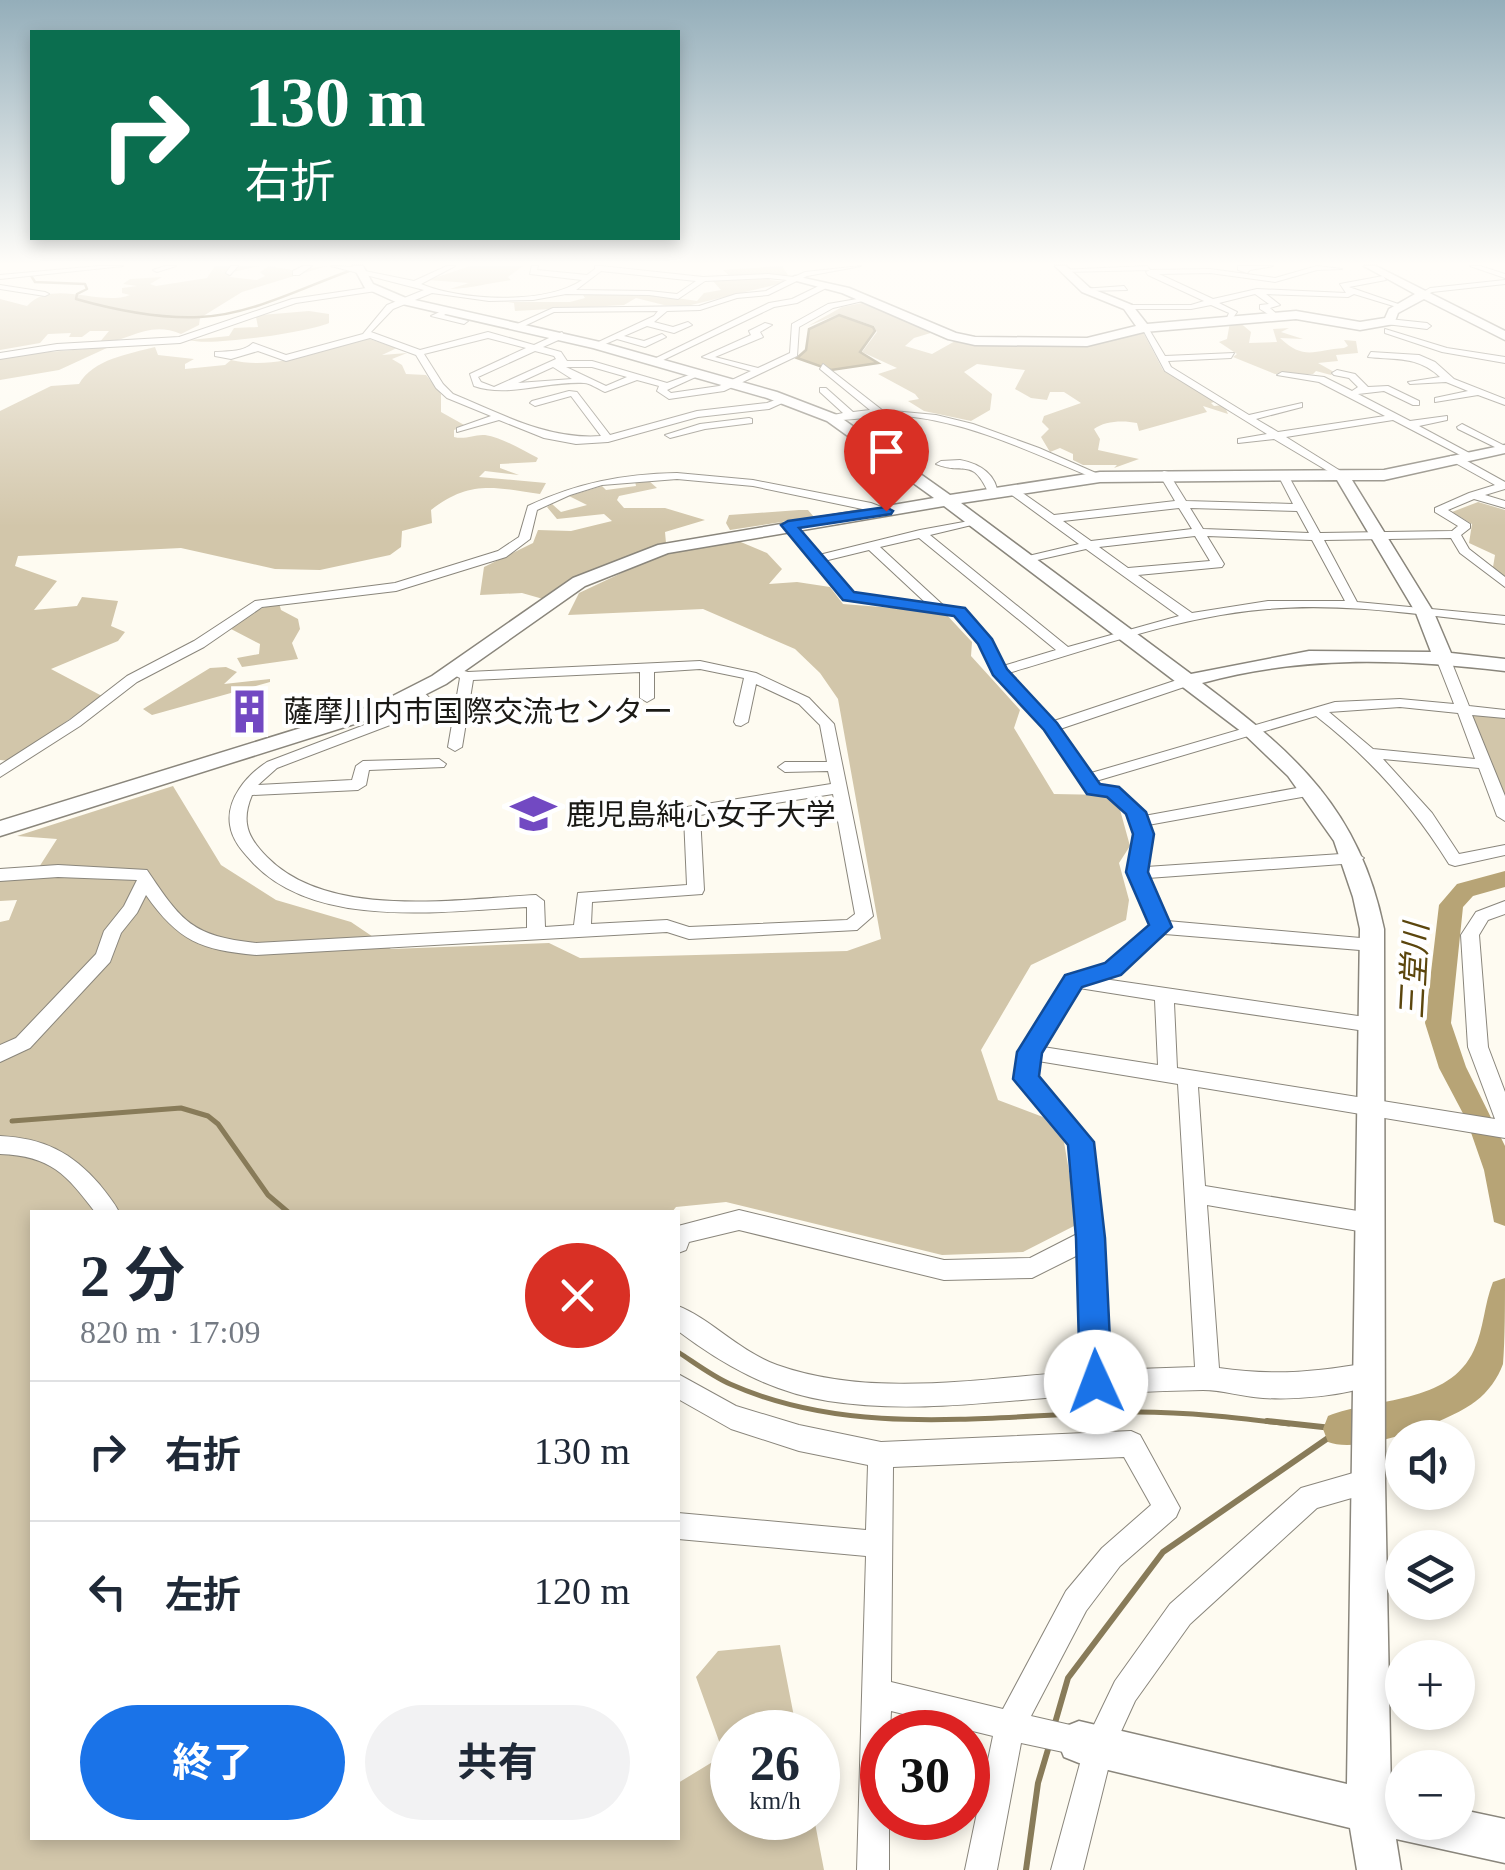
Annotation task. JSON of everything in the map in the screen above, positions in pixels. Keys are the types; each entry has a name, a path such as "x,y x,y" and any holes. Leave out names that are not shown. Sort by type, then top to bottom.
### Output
{"street":[{"path":"218,354 239,353"},
{"path":"273,353 286,358 303,353"},
{"path":"419,353 439,386 450,396 559,439 608,440 688,416 786,400"},
{"path":"524,353 472,378 494,390 560,362 592,364 668,386"},
{"path":"532,387 581,382 555,353"},
{"path":"628,353 734,388 837,412 942,416 1100,477"},
{"path":"654,361 671,353"},
{"path":"715,353 706,357 760,372"},
{"path":"697,373 660,389 669,396 734,388 794,353"},
{"path":"1158,353 1175,374 1296,444 1343,477 1425,613 1505,816"},
{"path":"1377,353 1425,360 1447,384"},
{"path":"1466,353 1505,360"},
{"path":"739,366 758,355"},
{"path":"1161,359 1231,355"},
{"path":"1396,364 1425,360"},
{"path":"560,362 604,389"},
{"path":"823,367 880,413"},
{"path":"1337,373 1356,379 1364,388 1356,392"},
{"path":"1282,374 1321,379 1333,388 1356,392 1385,388 1416,403"},
{"path":"535,404 604,389 636,377"},
{"path":"1279,387 1321,379"},
{"path":"1413,382 1471,386 1505,402"},
{"path":"506,385 548,388"},
{"path":"1438,400 1471,386"},
{"path":"734,388 746,409"},
{"path":"822,390 837,412 947,500 1285,758 1336,818 1356,858 1367,899 1372,945 1367,1476 1385,1798"},
{"path":"1356,392 1441,440 1505,486"},
{"path":"574,394 608,440"},
{"path":"1235,408 1267,401"},
{"path":"697,404 706,413"},
{"path":"1252,418 1299,405"},
{"path":"461,430 496,413"},
{"path":"688,416 712,438"},
{"path":"1242,441 1396,417"},
{"path":"1410,424 1444,418"},
{"path":"670,435 749,422"},
{"path":"1462,427 1504,449"},
{"path":"1413,445 1441,440"},
{"path":"1258,450 1296,444"},
{"path":"0,829 382,709 459,674 602,570 664,549 788,525 1100,477 1343,477 1412,471 1461,456 1504,449"},
{"path":"941,464 968,463 990,479 994,494"},
{"path":"1127,572 1218,564 1164,474"},
{"path":"1283,475 1313,537 1352,603"},
{"path":"0,772 75,723 132,678 199,644 259,604 396,587 502,554 524,539 532,508 586,486 668,477 774,486 886,511"},
{"path":"1028,560 1088,545 1199,532 1313,537 1455,534 1466,526 1440,510 1505,486"},
{"path":"1013,491 1190,618"},
{"path":"1473,495 1505,505"},
{"path":"1053,520 1182,504 1299,508"},
{"path":"816,559 976,522"},
{"path":"788,525 849,596 959,612 986,643 999,672 1050,726 1094,790 1112,791 1136,812 1143,834 1137,872 1161,927"},
{"path":"920,533 1067,653"},
{"path":"1455,534 1464,551 1505,583"},
{"path":"872,545 940,609"},
{"path":"999,672 1190,618 1263,605 1352,603 1505,620"},
{"path":"1050,726 1188,681 1254,663 1308,654 1442,658 1505,665"},
{"path":"0,875 121,870 141,874 164,912 184,932 232,947 667,926 689,933 851,926 864,916 828,724 804,702 751,676 700,666 459,674"},
{"path":"647,668 647,698"},
{"path":"454,747 459,674"},
{"path":"740,722 751,676"},
{"path":"414,692 426,702 422,708 272,765 257,775 236,809 236,825 245,845 280,878 347,900 394,905 536,902 536,934"},
{"path":"1087,780 1249,728 1355,704 1400,703 1505,714"},
{"path":"1318,711 1372,753 1411,794 1456,860 1505,850"},
{"path":"1372,753 1484,764"},
{"path":"247,790 358,785 364,766 439,764"},
{"path":"785,768 835,766"},
{"path":"643,819 839,788"},
{"path":"1139,822 1313,790"},
{"path":"582,930 584,898 696,890 692,811"},
{"path":"1137,872 1356,858"},
{"path":"0,1054 23,1043 104,957 113,931 131,909 145,880"},
{"path":"1030,1052 1504,1125 1478,1047 1470,935 1482,916 1505,907"},
{"path":"1096,1382 1091,1238 1081,1142 1026,1079 1030,1052 1074,981 1113,969 1161,927 1372,945"},
{"path":"1074,981 1372,1025"},
{"path":"1164,994 1196,1194 1208,1378"},
{"path":"0,1145 27,1146 56,1154 106,1210"},
{"path":"1196,1194 1370,1223"},
{"path":"680,1238 682,1234 738,1220 944,1270 1032,1268 1091,1238"},
{"path":"680,1318 721,1350 788,1380 870,1394 1208,1378 1276,1386 1368,1379"},
{"path":"680,1387 731,1417 799,1438 881,1455 1131,1444 1167,1508 1110,1557 1076,1601 1019,1728 982,1870"},
{"path":"873,1870 881,1455"},
{"path":"1067,1870 1089,1745 1180,1614 1310,1498 1367,1476"},
{"path":"680,1526 879,1544"},
{"path":"877,1694 1385,1816"},
{"path":"1380,1870 1385,1825"},
{"path":"1475,1834 1505,1840"}],"shaded area":[{"path":"95,353 59,370 0,380 0,356"},
{"path":"133,353 194,359 185,364 185,369 225,365 231,360 266,363 312,353 406,353 392,359 402,365 406,374 426,375 441,394 441,412 466,426 454,430 454,437 492,437 538,458 536,462 500,464 500,468 519,475 485,471 479,477 546,483 540,494 482,488 458,494 431,510 432,523 402,531 401,547 390,555 320,570 275,569 181,548 18,556 15,566 57,581 34,610 77,606 82,597 118,601 111,626 125,632 118,641 51,669 102,696 11,761 0,760 0,411 51,386 79,384 93,369"},
{"path":"802,353 862,353 878,363 831,370 797,358"},
{"path":"865,353 1154,353 1163,370 1217,401 1211,403 1214,406 1224,405 1228,414 1203,406 1207,412 1139,431 1137,423 1103,424 1094,429 1100,439 1098,450 1139,459 1114,468 1117,465 1083,465 1060,448 1050,452 1041,437 1049,429 1042,422 1044,416 1081,403 1064,392 1050,392 1047,400 1031,398 1015,389 1025,370 977,364 964,372 992,394 990,410 971,421 924,411 908,401 919,399 878,374 897,368"},
{"path":"1355,353 1336,355 1338,361 1318,363 1334,372 1331,375 1316,371 1275,374 1233,357"},
{"path":"635,481 649,481 657,488 619,496 617,500 624,508 665,508 705,520 665,532 666,543 580,576 543,599 522,593 480,595 484,567 533,543 538,530 571,531 612,521 604,514 557,519 547,507 552,504 561,512 587,505 569,496 602,486 606,490 636,486"},
{"path":"1478,502 1505,510 1505,578 1493,567 1495,555 1469,543 1472,524 1452,512"},
{"path":"808,510 814,517 730,530 726,523 729,515"},
{"path":"736,540 767,553 782,569 769,584 797,582 830,587 843,604 944,612 972,642 971,656 1020,710 1014,728 1054,794 1107,795 1119,806 1130,846 1119,863 1129,900 1126,920 1031,965 981,1050 998,1100 1043,1117 1064,1142 1078,1224 1023,1252 942,1255 726,1202 674,1210 30,1210 30,1840 680,1840 680,1782 710,1764 710,1840 818,1840 824,1870 0,1870 0,922 9,920 17,900 0,901 0,879 34,875 57,839 17,836 173,786 221,865 276,900 351,922 391,949 549,943 580,958 847,951 881,939 838,699 820,673 795,649 703,609 568,615 579,593 664,553"},
{"path":"279,603 281,610 298,619 300,629 292,643 298,659 242,667 237,658 259,654 260,644 231,629 256,610"},
{"path":"226,667 237,672 224,684 270,682 152,715 143,709 210,668"},
{"path":"1471,716 1505,717 1505,797"},
{"path":"780,1645 793,1710 710,1710 710,1716 696,1677 718,1651"}],"waterway":[{"name":"三堂川","path":"1505,879 1465,890 1451,905 1438,1023 1453,1068 1481,1120 1499,1170 1505,1212"},
{"path":"12,1121 181,1108 208,1116 218,1124 268,1195 286,1210"},
{"name":"三堂川","path":"1341,1429 1426,1409 1465,1388 1480,1374 1490,1355 1505,1293"},
{"path":"680,1353 730,1384 779,1402 829,1413 931,1420 1156,1412 1289,1424"},
{"path":"1055,1723 1068,1678 1163,1552 1341,1429 1267,1421"},
{"path":"1026,1870 1038,1783 1049,1746"}],"place":[{"name":"薩摩川内市国際交流センター","path":"250,711"},
{"name":"鹿児島純心女子大学","path":"533,814"}],"route":[{"path":"886,511 788,525 849,596 959,612 986,643 999,672 1050,726 1094,790 1112,791 1136,812 1143,834 1137,872 1161,927 1113,969 1074,981 1030,1052 1026,1079 1081,1142 1091,1238 1096,1382"}]}
